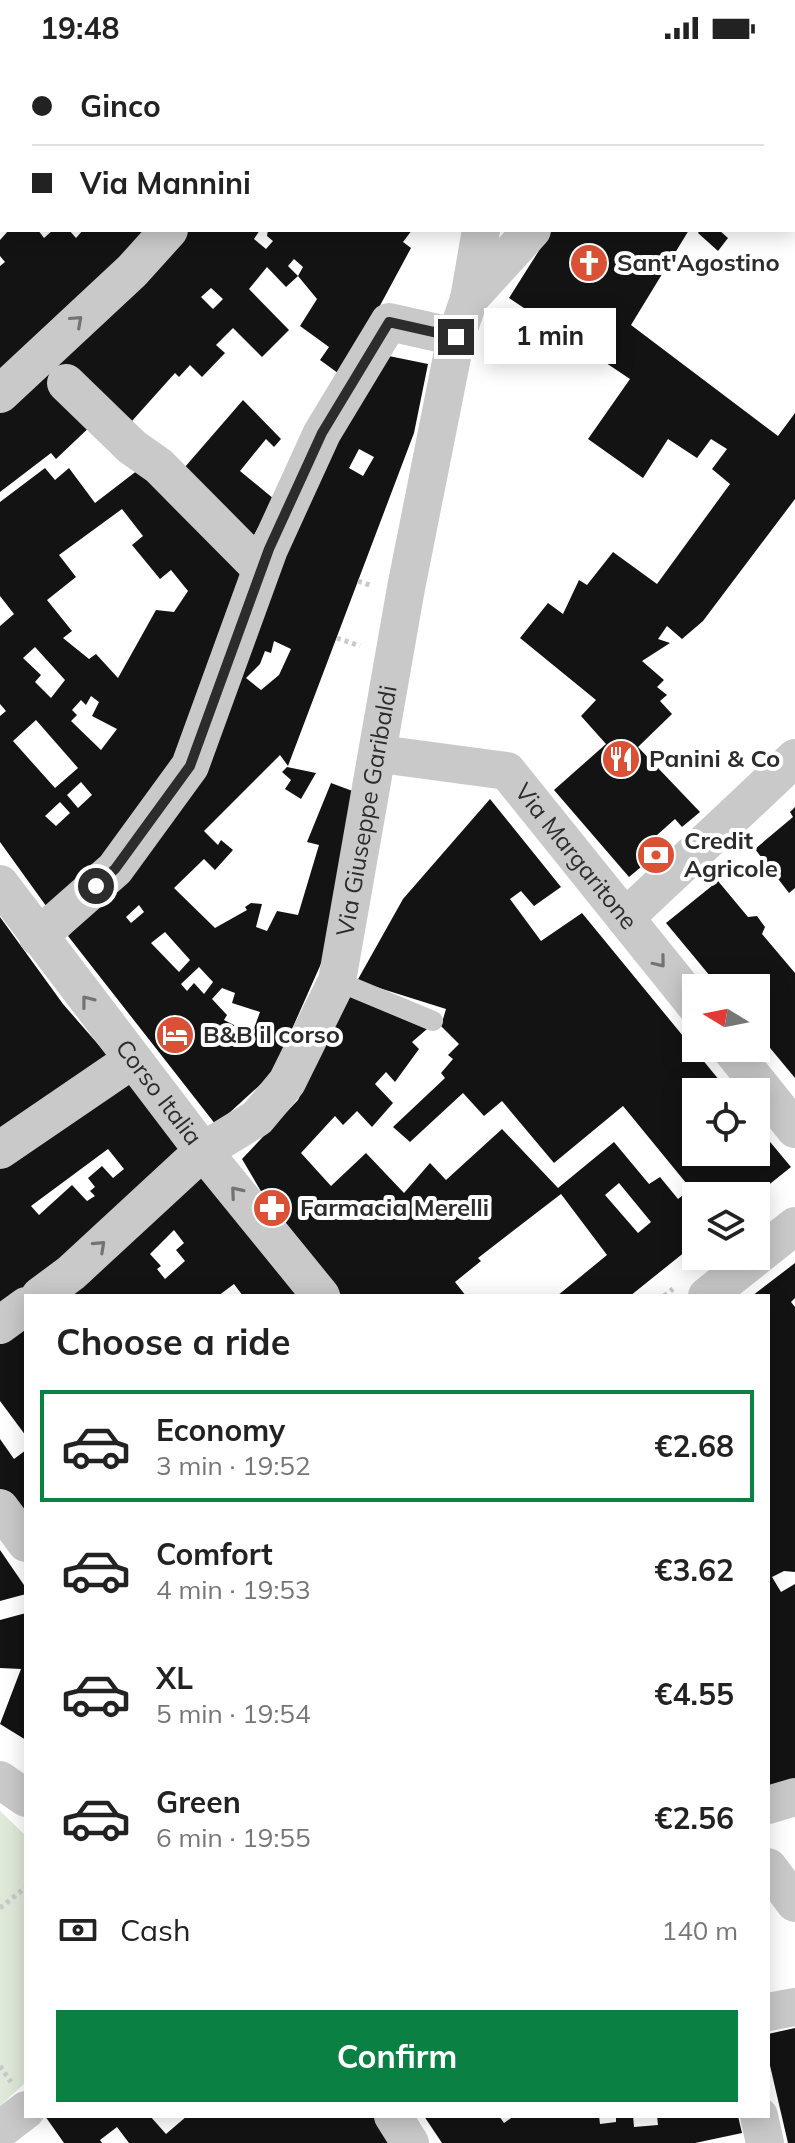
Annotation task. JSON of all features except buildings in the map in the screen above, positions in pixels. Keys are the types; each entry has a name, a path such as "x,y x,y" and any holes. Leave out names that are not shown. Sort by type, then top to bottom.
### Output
{"street":[{"path":"0,394 52,369 167,232"},
{"path":"469,299 481,232"},
{"name":"Via Giuseppe Garibaldi","path":"43,1294 71,1273 203,1151 257,1118 287,1082 337,981 380,754 406,588 456,337 469,299 530,232"},
{"path":"38,937 115,869 190,766 261,569 322,433 389,322 456,337"},
{"path":"52,369 132,447 159,466 261,569"},
{"name":"Via Margaritone","path":"380,754 507,771 682,989"},
{"path":"625,918 795,758"},
{"name":"Corso Italia","path":"0,884 310,1292"},
{"path":"0,1150 132,1060"},
{"path":"741,1062 795,1129"},
{"path":"710,1294 795,1226"},
{"path":"0,1325 24,1307"},
{"path":"0,1508 24,1539"},
{"path":"0,1780 24,1797"},
{"path":"770,1804 795,1797"},
{"path":"770,1870 795,1903"},
{"path":"770,2012 795,2007"},
{"path":"759,2118 765,2143"}],"lane":[{"path":"337,981 433,1021"}],"path":[{"path":"337,638 365,649"},
{"path":"0,1908 24,1889"}],"green space":[{"path":"0,1811 24,1834 24,2084 0,2106"}],"place":[{"name":"Sant'Agostino","path":"589,263"},
{"name":"Panini & Co","path":"621,759"},
{"name":"Credit Agricole","path":"656,855"},
{"name":"B&B il corso","path":"175,1035"},
{"name":"Farmacia Merelli","path":"272,1208"}],"route":[{"path":"96,886 115,869 190,766 240,621 269,549 322,433 389,322 456,337"}]}
